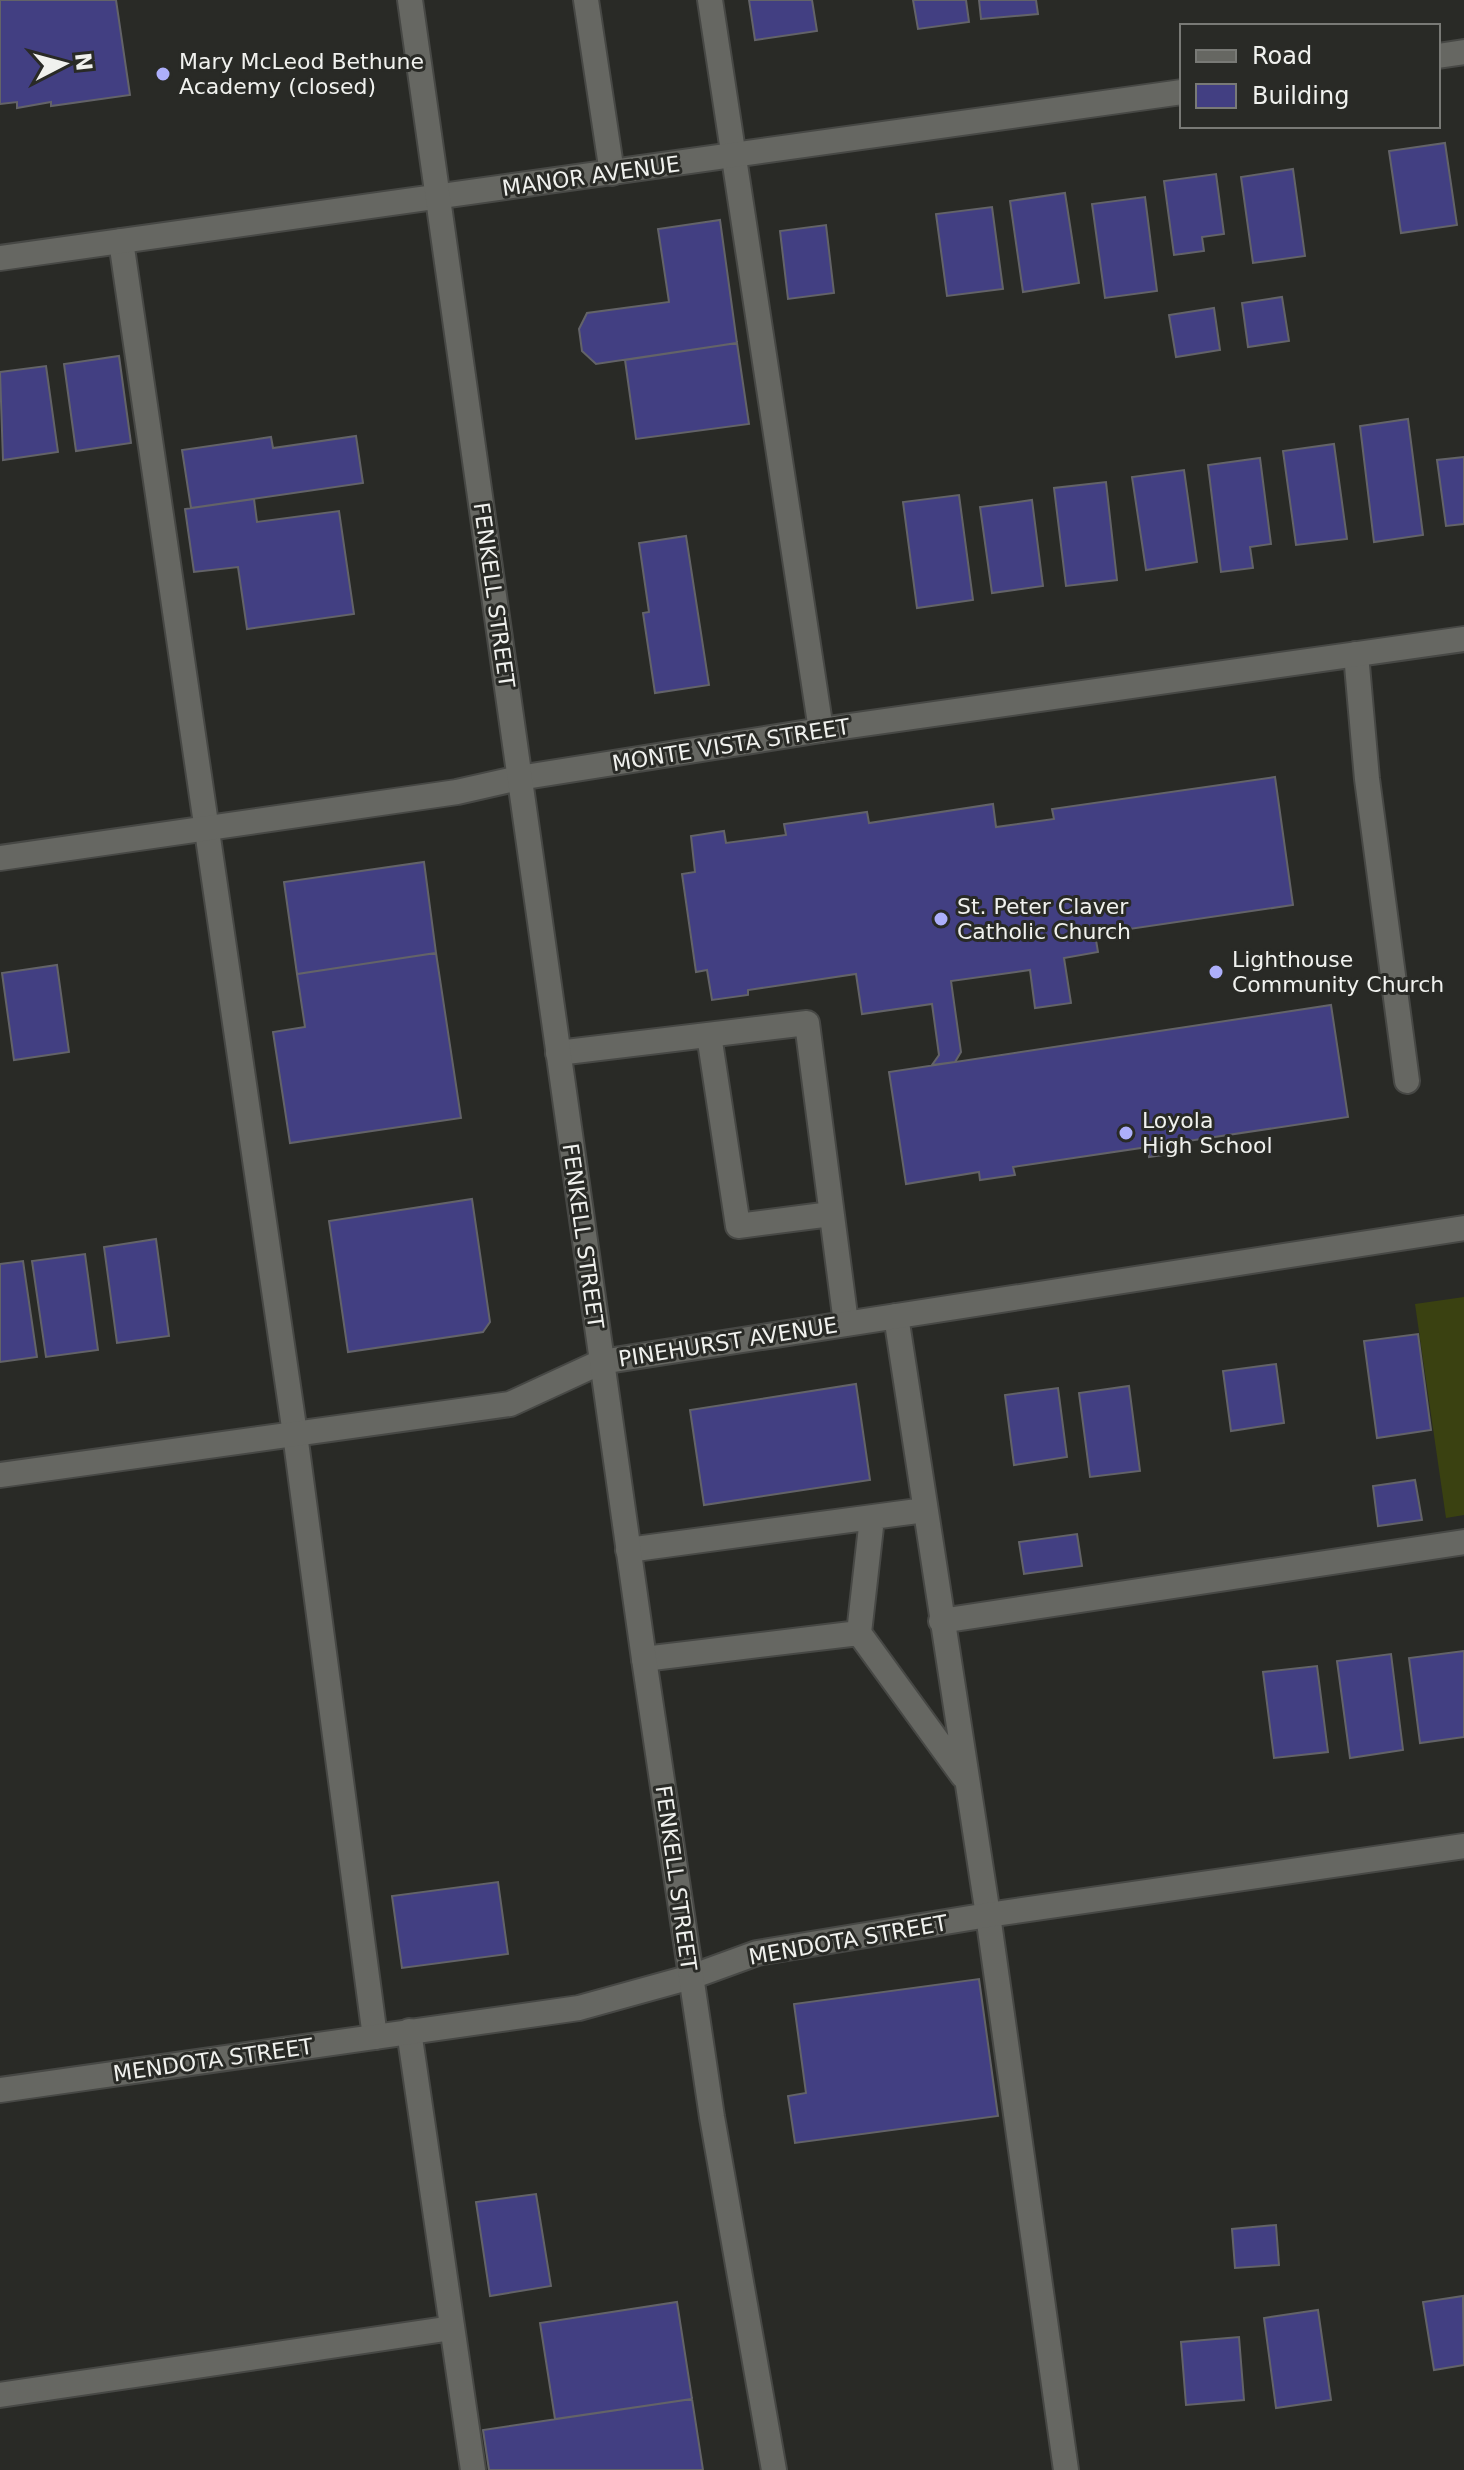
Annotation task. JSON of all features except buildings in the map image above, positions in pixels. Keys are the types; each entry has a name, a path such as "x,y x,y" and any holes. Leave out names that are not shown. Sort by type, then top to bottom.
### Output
{"street":[{"name":"FENKELL STREET","path":"410,0 644,1659 691,1977 774,2470"},
{"path":"586,0 612,173"},
{"path":"710,0 821,730"},
{"path":"1440,56 1464,52"},
{"name":"MANOR AVENUE","path":"0,258 1180,92"},
{"path":"121,241 295,1434 375,2037"},
{"name":"MONTE VISTA STREET","path":"0,858 457,792 519,778 821,730 1464,639"},
{"path":"1356,654 1367,779 1407,1081"},
{"path":"558,1053 807,1023 846,1323"},
{"path":"709,1035 738,1226 831,1214"},
{"name":"PINEHURST AVENUE","path":"0,1475 510,1404 601,1362 1464,1228"},
{"path":"896,1316 988,1915 1066,2470"},
{"path":"628,1550 925,1510"},
{"path":"872,1518 859,1633 967,1782"},
{"path":"941,1621 1464,1542"},
{"path":"644,1659 859,1633"},
{"name":"MENDOTA STREET","path":"0,2090 579,2008 691,1977 757,1953 988,1915 1464,1846"},
{"path":"409,2031 473,2470"},
{"path":"0,2395 452,2328"}],"green space":[{"path":"1464,1297 1464,1515 1446,1518 1415,1304"}],"place":[{"name":"Mary McLeod Bethune Academy (closed)","path":"163,74"},
{"name":"St. Peter Claver Catholic Church","path":"941,919"},
{"name":"Lighthouse Community Church","path":"1216,972"},
{"name":"Loyola High School","path":"1126,1133"}]}
